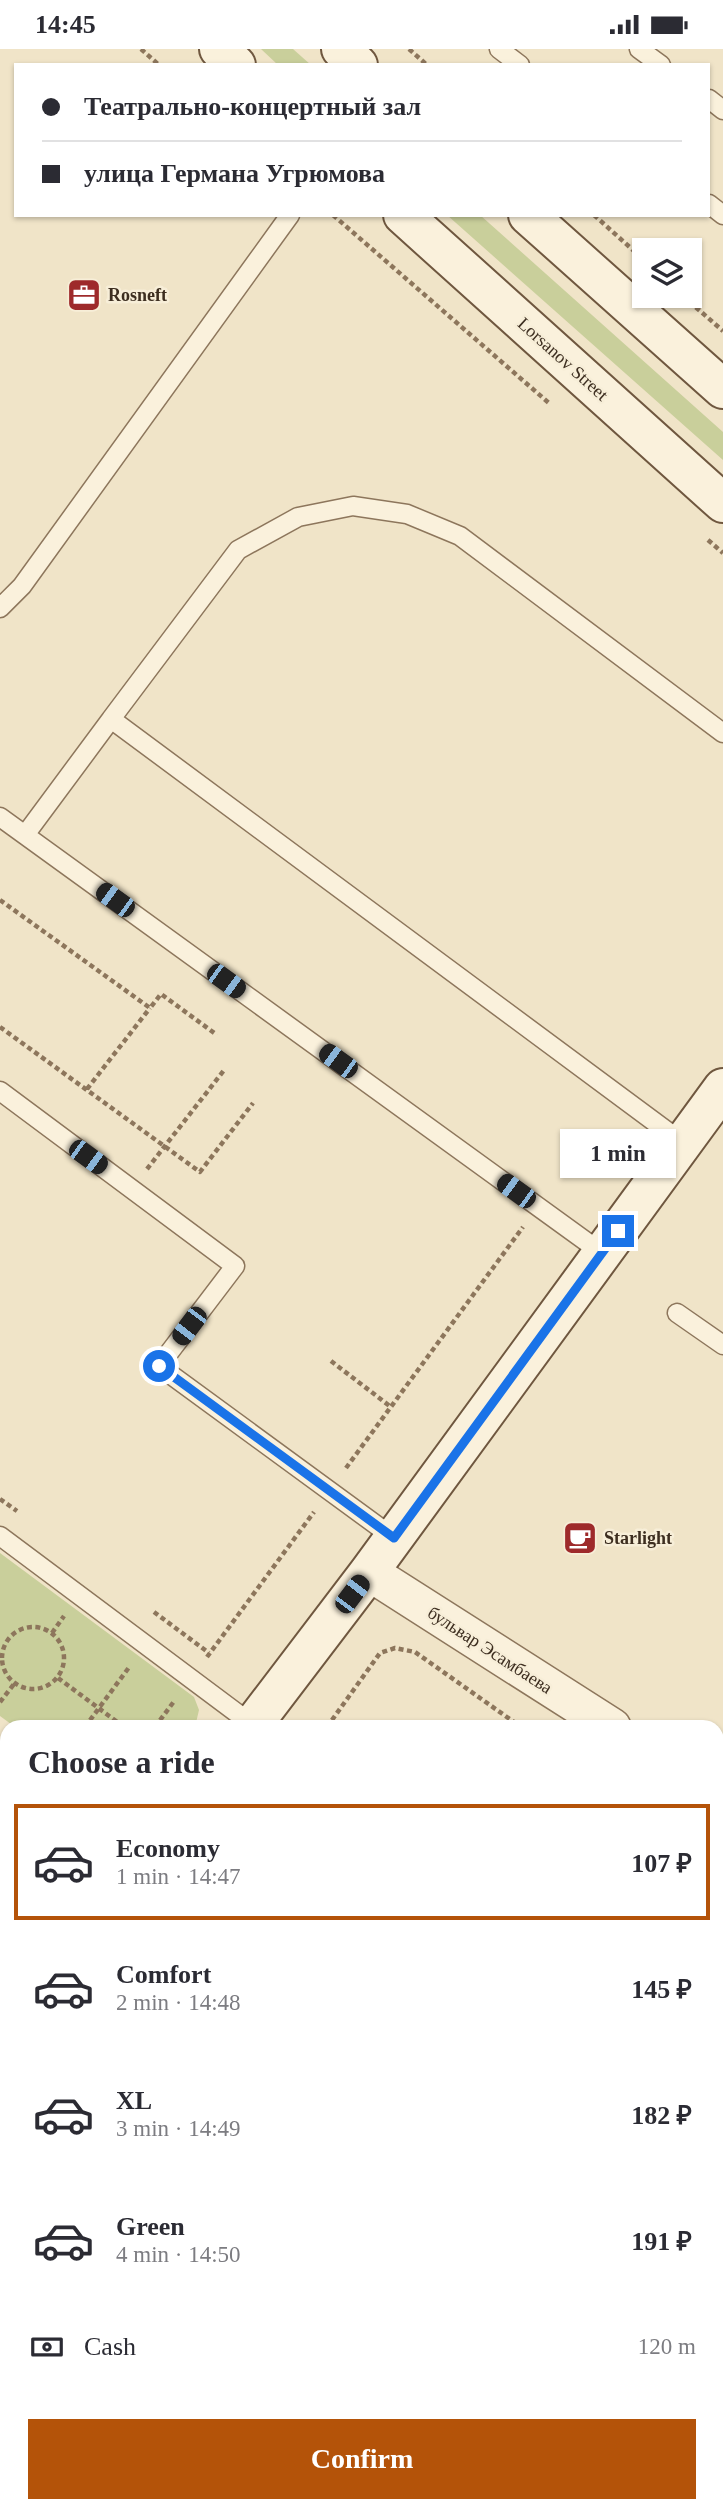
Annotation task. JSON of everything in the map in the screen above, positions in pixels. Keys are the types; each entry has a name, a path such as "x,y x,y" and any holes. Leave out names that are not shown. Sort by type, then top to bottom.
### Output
{"street":[{"path":"219,49 234,63"},
{"path":"341,49 356,63"},
{"name":"Lorsanov Street","path":"406,217 723,503"},
{"path":"530,217 723,389"},
{"path":"257,1720 369,1572 723,1089"},
{"name":"бульвар Эсамбаева","path":"369,1572 601,1720"}],"lane":[{"path":"499,49 517,63"},
{"path":"639,49 658,63"},
{"path":"0,608 22,586 289,217"},
{"path":"25,835 238,550 298,517 353,506 407,515 460,535 723,733"},
{"path":"111,719 683,1143"},
{"path":"0,817 602,1253"},
{"path":"0,1091 235,1266 159,1366 394,1538"},
{"path":"677,1313 723,1345"},
{"path":"0,1536 244,1720"}],"path":[{"path":"141,49 157,63"},
{"path":"409,49 424,63"},
{"path":"335,217 554,407"},
{"path":"596,217 632,249"},
{"path":"697,308 723,331"},
{"path":"702,535 723,553"},
{"path":"0,899 150,1008"},
{"path":"87,1089 161,994 217,1035"},
{"path":"0,1027 200,1172 253,1103"},
{"path":"132,1189 225,1069"},
{"path":"331,1361 391,1407"},
{"path":"90,1720 163,1619"},
{"path":"36,1626 52,1633 62,1646 64,1654 65,1663 58,1678 45,1688 29,1690 14,1684 3,1671 1,1655 7,1639 20,1629 36,1626"},
{"path":"0,1634 7,1639"},
{"path":"332,1720 380,1653 395,1648 415,1653 511,1720"},
{"path":"58,1678 115,1720"},
{"path":"0,1702 14,1684"}],"green space":[{"path":"261,49 293,49 309,63 276,63"},
{"path":"449,217 482,217 723,432 723,460"},
{"path":"0,1553 194,1697 199,1710 197,1720 5,1720 0,1716"}],"place":[{"name":"Rosneft","path":"84,295"},
{"name":"Starlight","path":"580,1538"}],"route":[{"path":"159,1366 394,1538 618,1231"}]}
